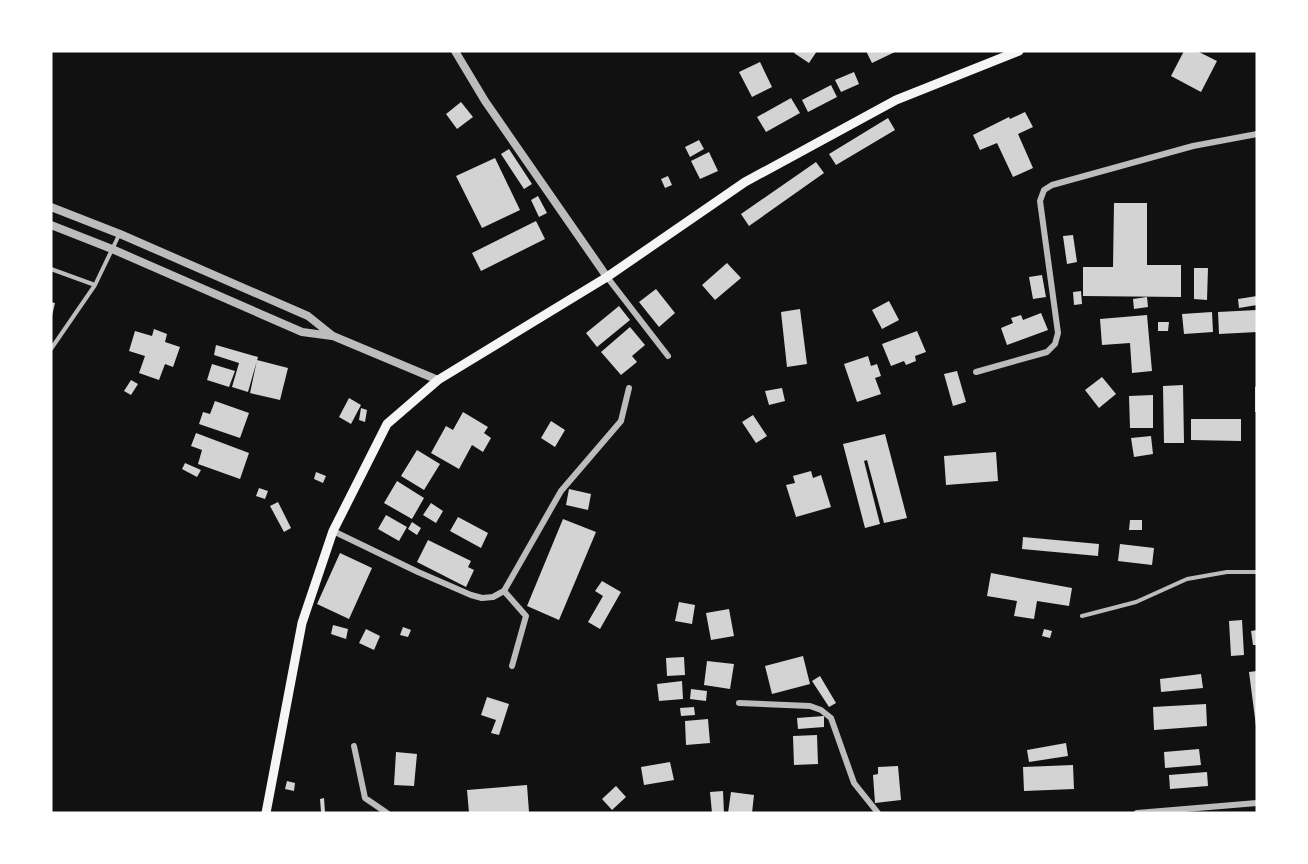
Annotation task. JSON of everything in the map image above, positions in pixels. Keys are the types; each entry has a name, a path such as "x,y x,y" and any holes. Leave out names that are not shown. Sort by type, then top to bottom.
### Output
{"main road":[{"path":"266,813 302,622 333,531 387,424 438,381 607,277 745,182 896,100 1019,51"}],"street":[{"path":"455,51 485,101 607,277 668,356"},
{"path":"976,372 1047,352 1054,344 1058,333 1040,201 1044,190 1052,185 1193,146 1257,134"},
{"path":"51,207 120,234 308,316 333,336 438,381"},
{"path":"51,225 112,249 302,332 333,336"},
{"path":"333,531 418,573 471,595 482,598 493,597 504,591 561,491 621,421 629,388"},
{"path":"504,591 526,616 512,666"},
{"path":"740,703 810,706 821,710 831,718 854,783 878,813"},
{"path":"354,746 365,798 387,813"},
{"path":"1137,813 1257,803"}],"lane":[{"path":"51,349 95,285 120,234"},
{"path":"51,269 95,285"},
{"path":"1082,616 1136,602 1187,579 1227,572 1257,572"}],"building":[{"path":"795,51 817,51 809,63 794,53"},
{"path":"866,51 897,51 872,63"},
{"path":"1184,51 1197,51 1217,61 1201,92 1171,76"},
{"path":"760,62 772,87 752,97 739,72"},
{"path":"854,72 859,84 841,92 835,80"},
{"path":"831,85 837,97 808,112 802,100"},
{"path":"791,98 800,113 766,132 757,117"},
{"path":"461,102 473,117 457,129 446,114"},
{"path":"1025,112 1033,127 1018,134 1033,168 1013,177 997,143 980,150 973,135 1009,117 1010,119"},
{"path":"888,118 895,130 836,165 829,154"},
{"path":"699,140 704,149 690,157 685,147"},
{"path":"509,149 532,184 524,189 501,154"},
{"path":"709,152 718,171 700,179 691,161"},
{"path":"495,158 520,210 482,228 456,176"},
{"path":"816,162 824,173 749,226 741,214"},
{"path":"668,176 672,185 665,188 661,179"},
{"path":"538,196 547,213 539,217 531,200"},
{"path":"1114,203 1147,203 1147,265 1181,265 1181,297 1083,296 1083,267 1113,267"},
{"path":"536,221 545,239 481,271 472,253"},
{"path":"1073,235 1077,262 1067,264 1063,236"},
{"path":"727,263 741,278 715,300 702,285"},
{"path":"1194,268 1208,268 1207,300 1194,299"},
{"path":"1042,275 1046,297 1033,299 1029,277"},
{"path":"656,289 675,313 659,327 639,302"},
{"path":"1081,291 1082,304 1074,305 1073,292"},
{"path":"1257,296 1257,305 1239,308 1238,299"},
{"path":"1147,297 1148,307 1134,309 1133,299"},
{"path":"889,301 899,320 882,329 872,310"},
{"path":"51,302 55,303 52,316 51,316"},
{"path":"619,306 630,320 597,347 586,333"},
{"path":"800,309 807,364 787,367 781,312"},
{"path":"1257,310 1257,332 1219,334 1218,312"},
{"path":"1212,312 1213,332 1184,334 1182,314"},
{"path":"1041,313 1048,330 1007,345 1001,328 1013,323 1011,318 1021,315 1023,320"},
{"path":"1147,315 1152,371 1132,373 1130,343 1102,345 1100,319"},
{"path":"1158,322 1169,322 1168,331 1158,331"},
{"path":"630,327 645,345 632,356 637,362 621,375 601,352"},
{"path":"154,329 167,334 165,342 180,347 173,367 165,364 159,380 139,373 145,356 129,351 135,331 152,336"},
{"path":"917,331 926,352 915,356 916,361 906,365 904,361 891,366 882,344"},
{"path":"216,345 258,357 248,392 232,387 239,363 214,355"},
{"path":"868,356 871,366 877,364 881,376 875,378 881,394 857,402 844,364"},
{"path":"257,360 288,368 280,400 250,393"},
{"path":"212,364 235,371 229,387 207,380"},
{"path":"957,371 966,402 953,406 944,374"},
{"path":"1102,377 1116,394 1099,408 1085,390"},
{"path":"131,380 138,384 131,395 124,391"},
{"path":"1183,385 1184,443 1164,443 1163,386"},
{"path":"1257,386 1257,412 1255,412 1255,387"},
{"path":"782,388 785,401 769,405 765,391"},
{"path":"1153,395 1153,428 1130,428 1129,396"},
{"path":"349,398 361,405 351,424 339,417"},
{"path":"215,401 249,413 240,438 199,424 203,412 210,414"},
{"path":"361,408 367,410 365,422 359,420"},
{"path":"463,412 488,427 484,433 491,438 483,452 472,445 459,469 431,453 446,426 453,430"},
{"path":"753,415 767,436 756,443 742,422"},
{"path":"1191,419 1241,419 1241,441 1191,440"},
{"path":"551,421 565,430 555,447 541,438"},
{"path":"196,433 249,453 240,479 198,464 202,450 191,446"},
{"path":"885,434 907,518 884,523 867,460 864,461 880,524 865,528 843,444"},
{"path":"1151,436 1153,454 1134,457 1131,438"},
{"path":"417,450 440,464 424,490 401,476"},
{"path":"996,452 998,481 946,485 944,456"},
{"path":"185,463 201,470 197,477 182,469"},
{"path":"811,471 813,478 821,475 831,507 796,517 786,485 795,483 793,476"},
{"path":"316,472 326,476 323,483 314,479"},
{"path":"397,481 424,498 412,519 384,503"},
{"path":"259,488 268,491 265,499 256,496"},
{"path":"569,489 591,494 588,510 566,505"},
{"path":"278,502 291,528 284,532 270,506"},
{"path":"431,503 443,511 436,523 423,515"},
{"path":"386,515 407,527 399,541 378,529"},
{"path":"458,517 488,533 481,548 450,531"},
{"path":"563,519 596,532 559,620 527,606"},
{"path":"1130,520 1142,520 1142,530 1129,530"},
{"path":"412,522 421,528 417,535 408,529"},
{"path":"1023,537 1099,544 1098,556 1022,549"},
{"path":"428,540 471,561 468,567 474,570 466,587 417,562"},
{"path":"1120,544 1154,548 1152,565 1118,561"},
{"path":"340,553 372,568 349,619 317,604"},
{"path":"991,573 1072,588 1069,606 1037,601 1034,619 1014,616 1017,601 987,596"},
{"path":"602,581 621,592 600,629 588,622 603,596 595,591"},
{"path":"679,602 695,605 692,624 675,621"},
{"path":"729,609 734,636 711,640 706,613"},
{"path":"1242,620 1244,655 1231,656 1229,621"},
{"path":"333,625 348,629 346,639 331,634"},
{"path":"403,627 411,630 408,637 400,635"},
{"path":"366,629 380,636 374,650 359,643"},
{"path":"1044,629 1052,631 1050,638 1042,636"},
{"path":"1257,630 1257,645 1253,645 1251,631"},
{"path":"803,656 810,684 772,694 765,666"},
{"path":"684,657 685,675 667,676 666,658"},
{"path":"707,661 734,664 730,689 704,685"},
{"path":"1257,671 1257,726 1256,726 1249,672"},
{"path":"1201,674 1203,688 1161,692 1160,679"},
{"path":"820,676 836,703 829,707 812,681"},
{"path":"682,681 683,699 659,701 657,684"},
{"path":"691,689 707,691 706,701 690,699"},
{"path":"487,697 509,704 499,735 491,733 496,720 481,715"},
{"path":"1206,704 1207,726 1154,730 1153,707"},
{"path":"694,707 695,715 681,716 680,708"},
{"path":"824,716 824,727 798,729 797,718"},
{"path":"708,719 710,743 686,745 685,721"},
{"path":"817,735 818,764 794,765 793,736"},
{"path":"1066,743 1068,756 1029,762 1027,750"},
{"path":"1199,749 1201,765 1165,768 1164,752"},
{"path":"396,752 417,754 414,786 394,785"},
{"path":"670,762 674,780 644,785 641,767"},
{"path":"1073,765 1074,789 1024,791 1023,767"},
{"path":"898,766 901,800 875,803 873,775 878,774 878,767"},
{"path":"1207,772 1208,786 1170,789 1169,775"},
{"path":"287,781 295,783 294,791 285,789"},
{"path":"527,785 529,812 469,813 467,790"},
{"path":"616,786 626,797 612,810 602,799"},
{"path":"723,791 724,813 712,813 710,792"},
{"path":"731,792 754,795 752,813 728,813"},
{"path":"324,798 325,812 321,812 320,799"}]}
